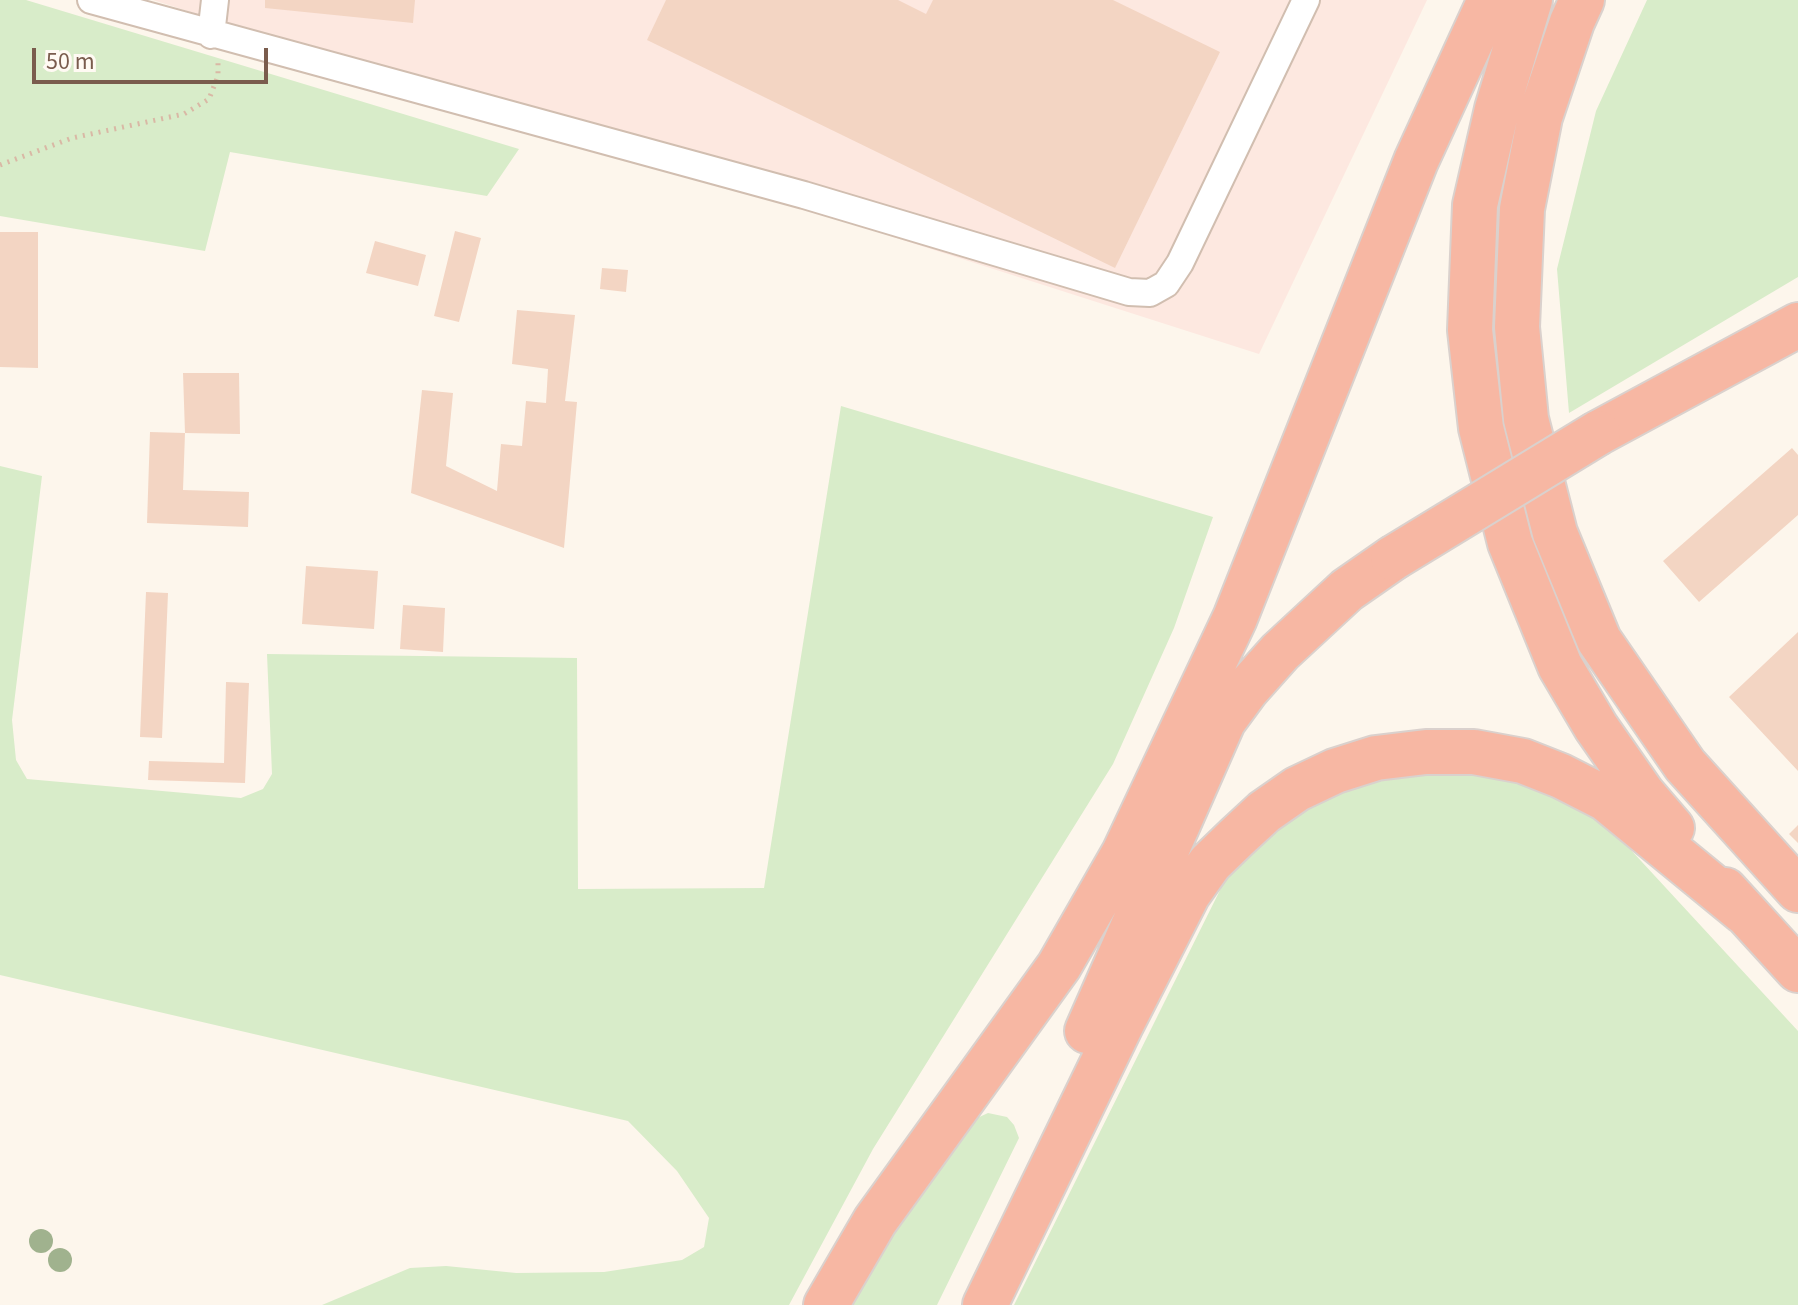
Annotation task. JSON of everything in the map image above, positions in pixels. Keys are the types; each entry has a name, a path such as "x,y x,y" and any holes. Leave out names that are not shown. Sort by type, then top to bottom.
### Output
{"highway":[{"path":"826,1305 875,1221 1059,966 1124,853 1235,618 1416,161 1490,0"},
{"path":"1530,0 1497,109 1475,205 1470,330 1481,428 1510,543 1560,666 1596,727 1642,793 1798,970"},
{"path":"1582,0 1540,117 1522,209 1517,327 1526,419 1555,533 1599,640 1685,765 1798,890"},
{"path":"1124,853 1247,689 1289,642 1347,590 1393,558 1598,433 1798,325"},
{"path":"960,1305 1083,1039 1223,722"},
{"path":"985,1305 1188,894 1210,863 1264,812 1297,789 1335,771 1376,758 1426,752 1474,752 1523,761 1606,799 1744,912"}],"street":[{"path":"91,0 804,195 1129,292 1150,293 1166,284 1180,263 1306,0"},
{"path":"211,35 215,0"}],"path":[{"path":"0,165 72,138 168,119 197,108 209,99 218,76 218,55 211,35"}],"shaded area":[{"path":"153,0 1427,0 1259,354"}],"green space":[{"path":"0,0 26,0 519,149 487,196 230,152 205,251 0,216"},
{"path":"1647,0 1798,0 1798,277 1569,413 1557,269 1596,111"},
{"path":"841,406 1213,517 1174,628 1113,764 873,1149 789,1305 322,1305 410,1268 446,1266 516,1273 604,1272 682,1260 704,1247 709,1218 677,1171 628,1121 0,975 0,466 42,476 12,720 16,760 27,779 241,798 263,789 272,774 267,654 577,658 578,889 764,888"},
{"path":"1458,764 1582,797 1798,1031 1798,1305 1014,1305 1229,872 1300,807 1348,784"},
{"path":"988,1113 1007,1117 1019,1138 937,1305 848,1305 881,1246 975,1119"}],"building":[{"path":"265,0 415,0 413,23 265,8"},
{"path":"666,0 898,0 926,14 933,0 1113,0 1220,52 1115,268 647,40"},
{"path":"455,231 481,238 459,322 434,316"},
{"path":"0,232 38,232 38,368 0,367"},
{"path":"375,241 426,255 418,286 366,273"},
{"path":"602,268 628,270 626,292 600,289"},
{"path":"517,310 575,315 565,401 577,402 564,548 411,493 422,390 453,393 446,466 497,491 501,444 522,446 526,401 546,403 548,369 512,364"},
{"path":"183,373 239,373 240,434 185,433"},
{"path":"150,432 185,433 183,490 249,492 248,527 147,523"},
{"path":"1792,448 1798,455 1798,515 1699,602 1663,561"},
{"path":"306,566 378,571 374,629 302,624"},
{"path":"146,592 168,593 162,738 140,737"},
{"path":"403,605 445,608 443,652 400,649"},
{"path":"1798,632 1798,771 1729,697"},
{"path":"226,682 249,683 245,783 148,780 149,761 224,763"},
{"path":"1798,825 1798,843 1789,834"}]}
